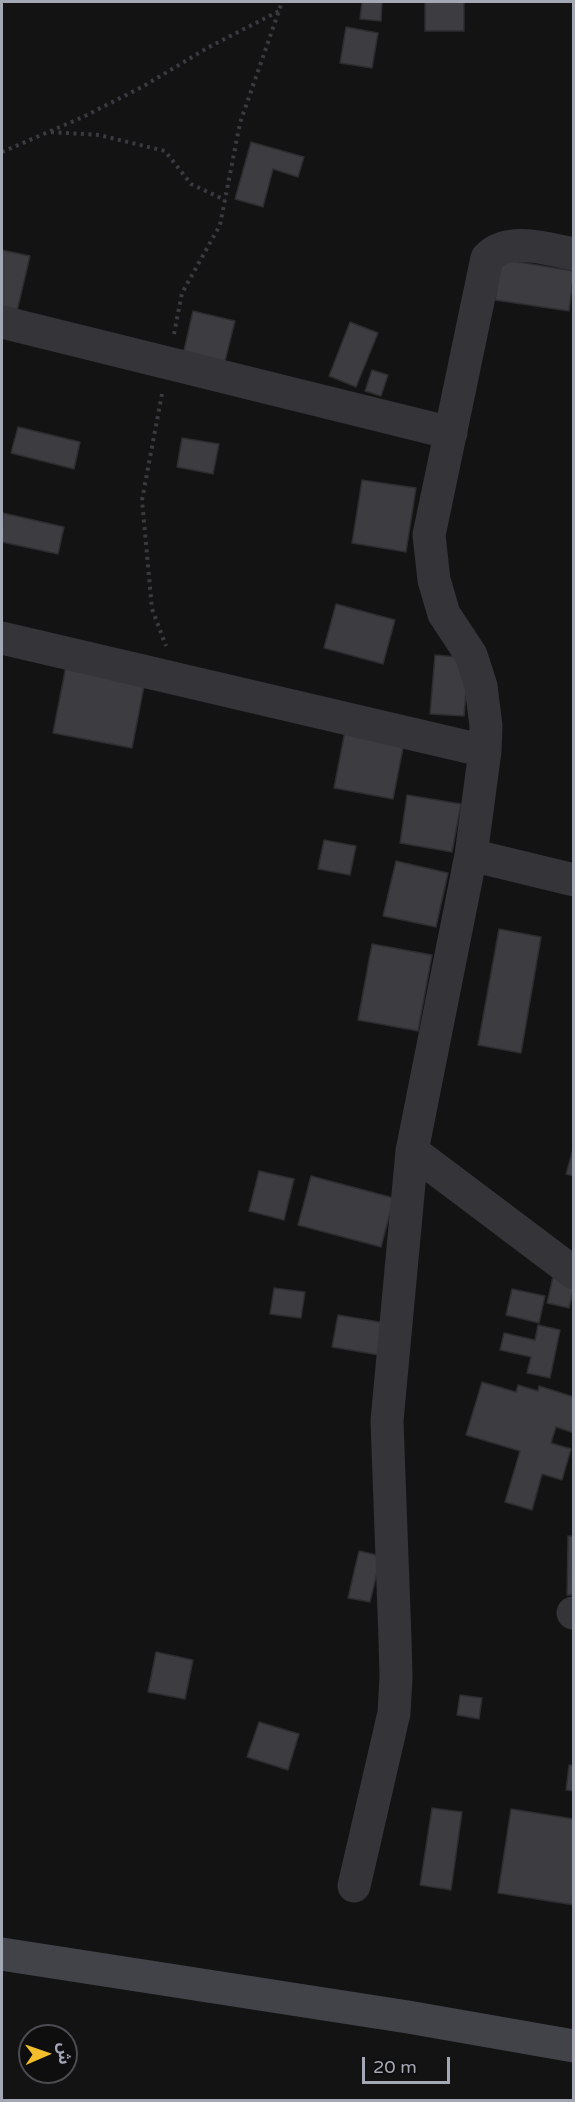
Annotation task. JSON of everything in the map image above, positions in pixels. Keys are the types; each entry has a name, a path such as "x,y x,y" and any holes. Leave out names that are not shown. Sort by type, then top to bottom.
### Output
{"street":[{"path":"354,1887 394,1713 396,1658 387,1421 412,1151 471,855 485,751 486,726 481,686 471,655 444,614 434,580 429,535 487,258 495,249 521,246 573,254"},
{"path":"2,322 451,433"},
{"path":"2,638 485,751"},
{"path":"471,855 573,880"},
{"path":"412,1151 573,1273"},
{"path":"2,1954 408,2016 573,2046"}],"path":[{"path":"2,152 84,117 142,87 209,47 279,11"},
{"path":"47,132 99,135 165,151 192,184 225,200"}],"building":[{"path":"362,2 382,2 381,21 360,19"},
{"path":"425,2 464,2 464,31 425,31"},
{"path":"346,27 378,33 372,68 340,63"},
{"path":"251,142 304,157 298,177 273,169 263,207 235,199"},
{"path":"2,250 30,256 17,311 2,308"},
{"path":"501,259 574,271 569,311 495,300"},
{"path":"193,311 235,321 224,365 183,355"},
{"path":"350,322 378,333 356,387 329,376"},
{"path":"372,370 388,375 381,396 365,391"},
{"path":"18,427 80,442 74,469 11,453"},
{"path":"182,438 219,444 213,474 177,467"},
{"path":"362,480 416,488 406,552 352,543"},
{"path":"3,513 64,527 58,554 2,542"},
{"path":"336,604 395,620 383,664 324,648"},
{"path":"435,655 469,658 464,716 430,714"},
{"path":"66,666 145,681 132,748 53,733"},
{"path":"345,731 404,743 393,799 334,788"},
{"path":"407,795 461,804 452,852 400,843"},
{"path":"324,840 356,846 350,875 318,869"},
{"path":"396,861 448,873 436,927 383,916"},
{"path":"499,929 541,937 521,1053 478,1045"},
{"path":"372,944 432,955 418,1031 358,1020"},
{"path":"574,1146 574,1176 566,1174"},
{"path":"259,1171 294,1179 284,1220 249,1211"},
{"path":"311,1176 394,1198 381,1247 298,1225"},
{"path":"553,1277 574,1287 569,1308 547,1303"},
{"path":"274,1288 305,1292 301,1318 270,1314"},
{"path":"512,1289 545,1296 539,1323 506,1315"},
{"path":"338,1315 385,1323 379,1355 332,1347"},
{"path":"538,1325 560,1330 550,1378 527,1373 531,1357 500,1350 504,1333 535,1340"},
{"path":"482,1382 516,1392 518,1385 538,1391 539,1386 574,1397 574,1433 556,1427 551,1443 571,1449 562,1480 542,1474 532,1510 505,1502 520,1451 466,1435"},
{"path":"568,1536 574,1536 574,1595 567,1595"},
{"path":"359,1551 381,1556 370,1602 348,1598"},
{"path":"156,1652 193,1660 185,1699 148,1692"},
{"path":"460,1695 482,1698 479,1719 457,1715"},
{"path":"259,1722 299,1734 288,1770 247,1757"},
{"path":"569,1765 574,1765 574,1791 566,1790"},
{"path":"432,1808 462,1812 451,1890 420,1885"},
{"path":"511,1809 574,1819 574,1905 498,1893"}]}
